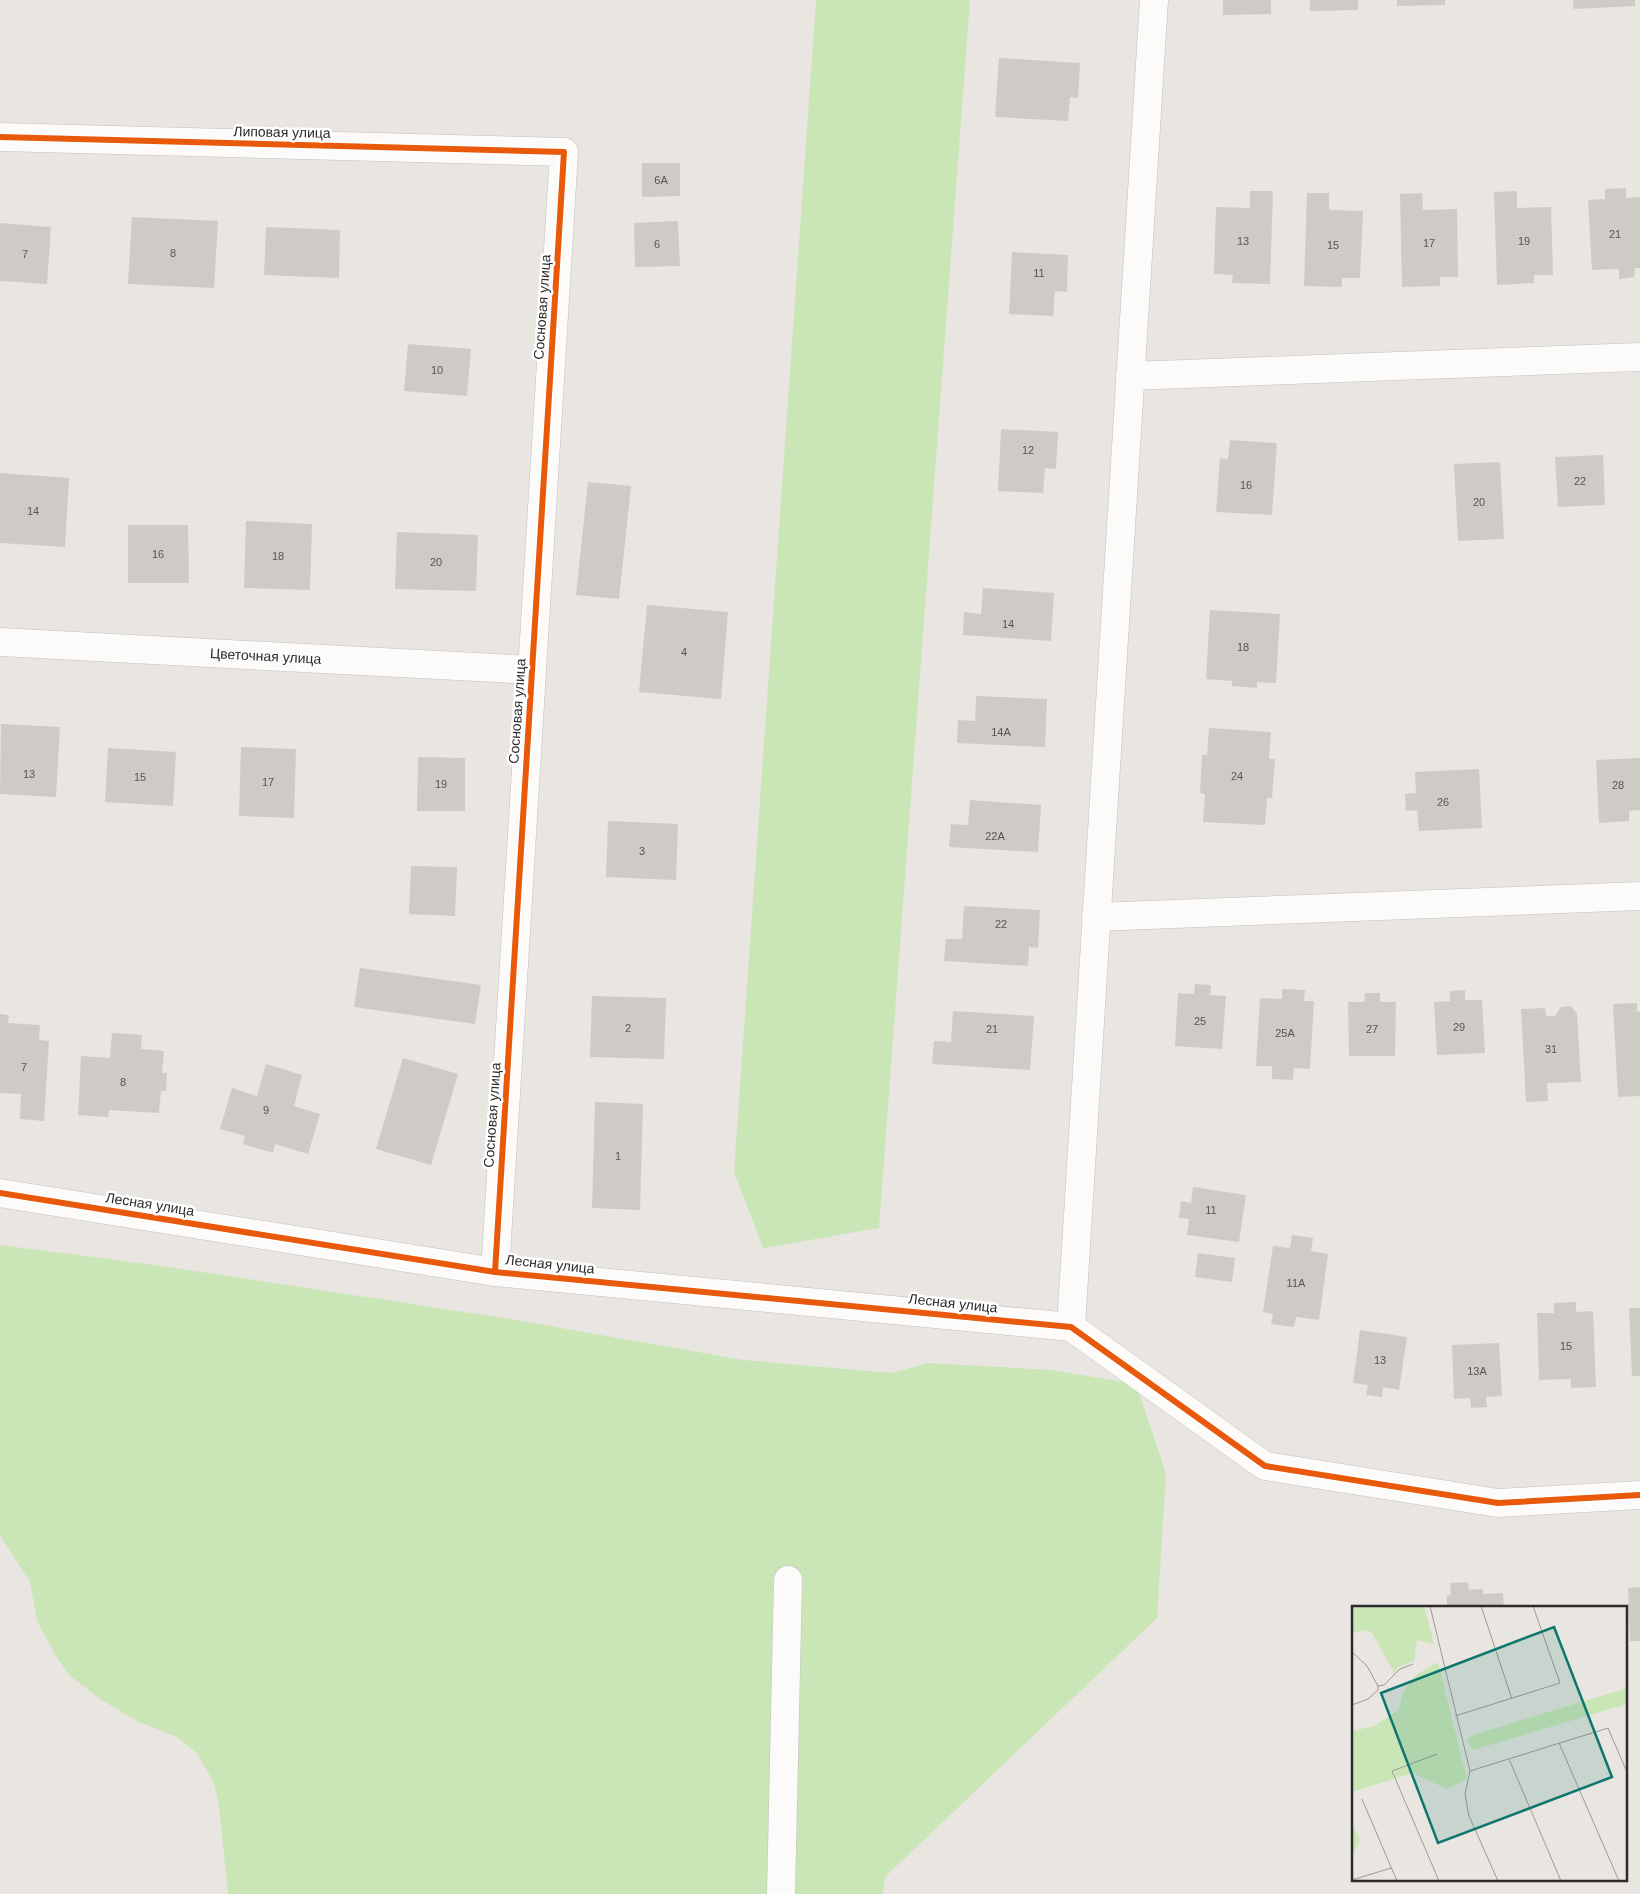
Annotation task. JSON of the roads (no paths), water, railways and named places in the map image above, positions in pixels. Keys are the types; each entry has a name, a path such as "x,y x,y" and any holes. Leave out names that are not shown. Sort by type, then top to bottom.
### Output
{"street":[{"path":"1154,0 1071,1328 1265,1466 1498,1504 1640,1495"},
{"name":"Липовая улица","path":"0,137 564,152"},
{"name":"Сосновая улица","path":"495,1272 564,152"},
{"path":"1130,376 1640,356"},
{"name":"Цветочная улица","path":"0,642 532,670"},
{"path":"1096,917 1640,896"},
{"name":"Лесная улица","path":"0,1193 495,1272 1071,1328"},
{"path":"781,1894 788,1580"}]}
